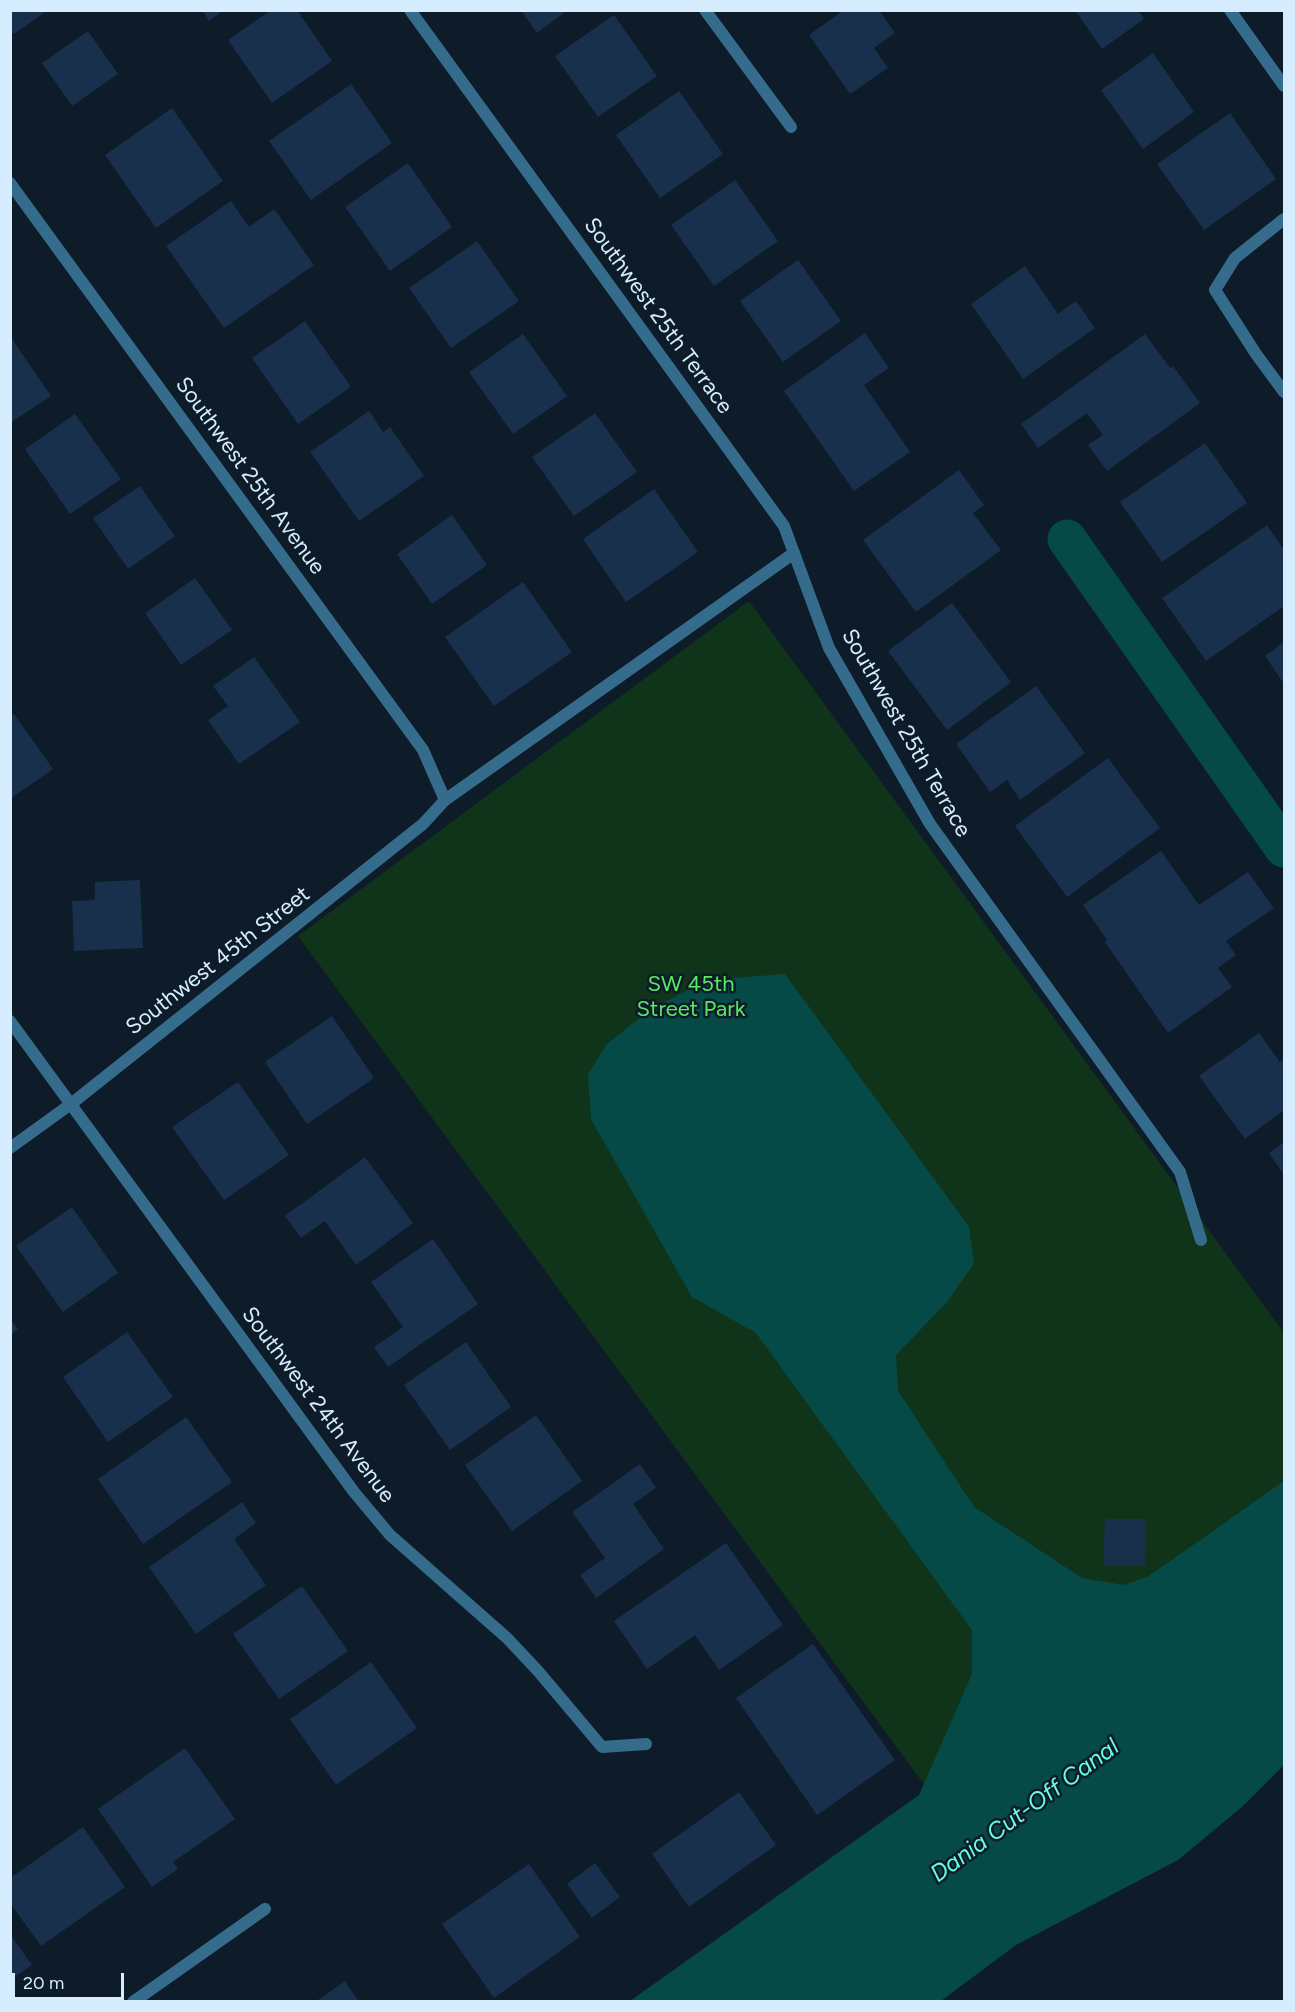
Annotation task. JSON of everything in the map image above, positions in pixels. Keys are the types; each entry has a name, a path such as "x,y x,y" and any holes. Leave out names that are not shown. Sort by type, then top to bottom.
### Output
{"street":[{"name":"Southwest 25th Terrace","path":"410,10 784,526 829,648 930,824 1180,1172 1201,1240"},
{"path":"705,10 791,127"},
{"path":"1230,10 1284,86"},
{"name":"Southwest 25th Avenue","path":"10,183 423,750 445,800"},
{"path":"1284,219 1235,258 1215,290 1256,354 1284,392"},
{"name":"Southwest 45th Street","path":"10,1148 71,1104 423,824 445,800 794,553"},
{"name":"Southwest 24th Avenue","path":"10,1021 354,1492 390,1535 507,1638 602,1747 646,1744"},
{"path":"133,2001 266,1909"}],"green space":[{"name":"SW 45th Street Park","path":"749,601 1284,1333 1284,1529 926,1787 298,936"}],"water":[{"name":"Dania Cut-Off Canal","path":"785,974 969,1227 974,1263 948,1301 896,1355 898,1391 974,1507 1082,1578 1124,1585 1149,1576 1284,1481 1284,1765 1243,1806 1178,1860 1016,1945 941,2001 630,2001 919,1795 972,1674 972,1630 756,1333 692,1297 591,1119 588,1074 607,1044 651,1009 707,980"}],"building":[{"path":"10,10 48,10 14,34 10,29"},
{"path":"202,10 224,10 209,21"},
{"path":"271,10 297,10 332,61 272,103 228,40"},
{"path":"521,10 568,10 537,33"},
{"path":"844,10 879,10 895,33 874,48 888,68 850,94 809,35"},
{"path":"1075,10 1138,10 1144,19 1102,49"},
{"path":"614,15 657,76 598,117 555,56"},
{"path":"88,31 118,74 72,106 42,63"},
{"path":"1153,53 1194,112 1143,149 1101,90"},
{"path":"351,84 392,143 311,200 269,141"},
{"path":"679,91 723,154 660,198 616,135"},
{"path":"172,108 223,181 156,228 105,155"},
{"path":"1230,113 1276,179 1204,230 1157,164"},
{"path":"408,163 452,227 390,271 345,207"},
{"path":"735,180 778,241 714,286 671,225"},
{"path":"231,201 249,227 274,209 314,265 224,328 166,246"},
{"path":"477,241 519,301 451,348 409,288"},
{"path":"798,260 841,321 783,362 740,301"},
{"path":"1025,266 1058,314 1076,301 1095,328 1023,379 971,304"},
{"path":"305,321 351,387 298,424 252,358"},
{"path":"865,333 889,368 864,385 910,452 854,491 784,391"},
{"path":"523,334 567,396 513,434 469,372"},
{"path":"1145,334 1170,368 1173,366 1200,403 1107,471 1088,445 1103,435 1087,413 1038,448 1021,424"},
{"path":"10,336 51,396 10,423"},
{"path":"369,411 383,432 390,427 424,476 359,521 310,452"},
{"path":"595,413 637,472 574,516 532,457"},
{"path":"75,414 121,479 70,514 25,449"},
{"path":"1205,443 1247,503 1162,562 1120,502"},
{"path":"959,470 984,505 973,513 1001,550 916,612 863,540"},
{"path":"140,486 175,536 128,569 93,518"},
{"path":"654,489 698,552 626,602 583,539"},
{"path":"452,515 487,565 432,604 397,554"},
{"path":"1267,525 1284,550 1284,606 1206,661 1162,598"},
{"path":"195,578 232,630 181,665 145,613"},
{"path":"523,582 572,652 494,706 445,637"},
{"path":"952,603 1011,682 947,730 888,651"},
{"path":"1284,642 1284,684 1265,656"},
{"path":"254,657 300,722 239,764 208,720 228,706 213,686"},
{"path":"1036,686 1085,753 1020,800 1007,780 990,792 956,744"},
{"path":"14,714 53,769 10,799 10,716"},
{"path":"1108,758 1160,828 1067,897 1015,826"},
{"path":"1161,851 1199,905 1248,872 1274,908 1226,941 1236,955 1218,968 1232,987 1168,1033 1105,942 1107,940 1083,905"},
{"path":"140,880 143,948 74,951 72,901 95,900 95,882"},
{"path":"332,1016 374,1078 307,1124 265,1062"},
{"path":"1259,1033 1280,1062 1284,1058 1284,1110 1245,1139 1199,1076"},
{"path":"238,1082 289,1155 224,1200 172,1127"},
{"path":"1284,1142 1284,1175 1269,1153"},
{"path":"365,1157 413,1223 356,1265 325,1221 301,1238 285,1216"},
{"path":"72,1207 118,1273 63,1312 16,1246"},
{"path":"433,1239 478,1304 388,1367 374,1347 403,1327 371,1282"},
{"path":"10,1319 18,1329 10,1335"},
{"path":"127,1332 173,1397 108,1442 63,1377"},
{"path":"466,1342 511,1407 450,1450 404,1385"},
{"path":"536,1415 582,1481 512,1531 465,1465"},
{"path":"186,1417 232,1482 143,1544 98,1479"},
{"path":"640,1464 656,1488 633,1504 664,1549 596,1598 580,1575 605,1558 572,1512"},
{"path":"242,1502 256,1523 234,1539 266,1585 196,1634 149,1567"},
{"path":"1105,1519 1146,1519 1145,1566 1103,1566"},
{"path":"726,1543 783,1625 719,1670 695,1635 647,1669 614,1621"},
{"path":"302,1586 348,1651 279,1699 233,1634"},
{"path":"813,1644 895,1760 817,1815 736,1698"},
{"path":"371,1662 417,1728 336,1785 290,1719"},
{"path":"185,1748 235,1819 173,1862 178,1869 152,1887 98,1809"},
{"path":"739,1792 776,1845 689,1907 652,1854"},
{"path":"83,1827 125,1887 41,1946 10,1903 10,1878"},
{"path":"595,1863 620,1897 592,1918 567,1884"},
{"path":"529,1864 580,1937 494,1998 442,1924"},
{"path":"10,1934 32,1965 10,1980"},
{"path":"345,1981 359,2002 315,2002"}],"waterway":[{"path":"1067,539 1284,848"}]}
